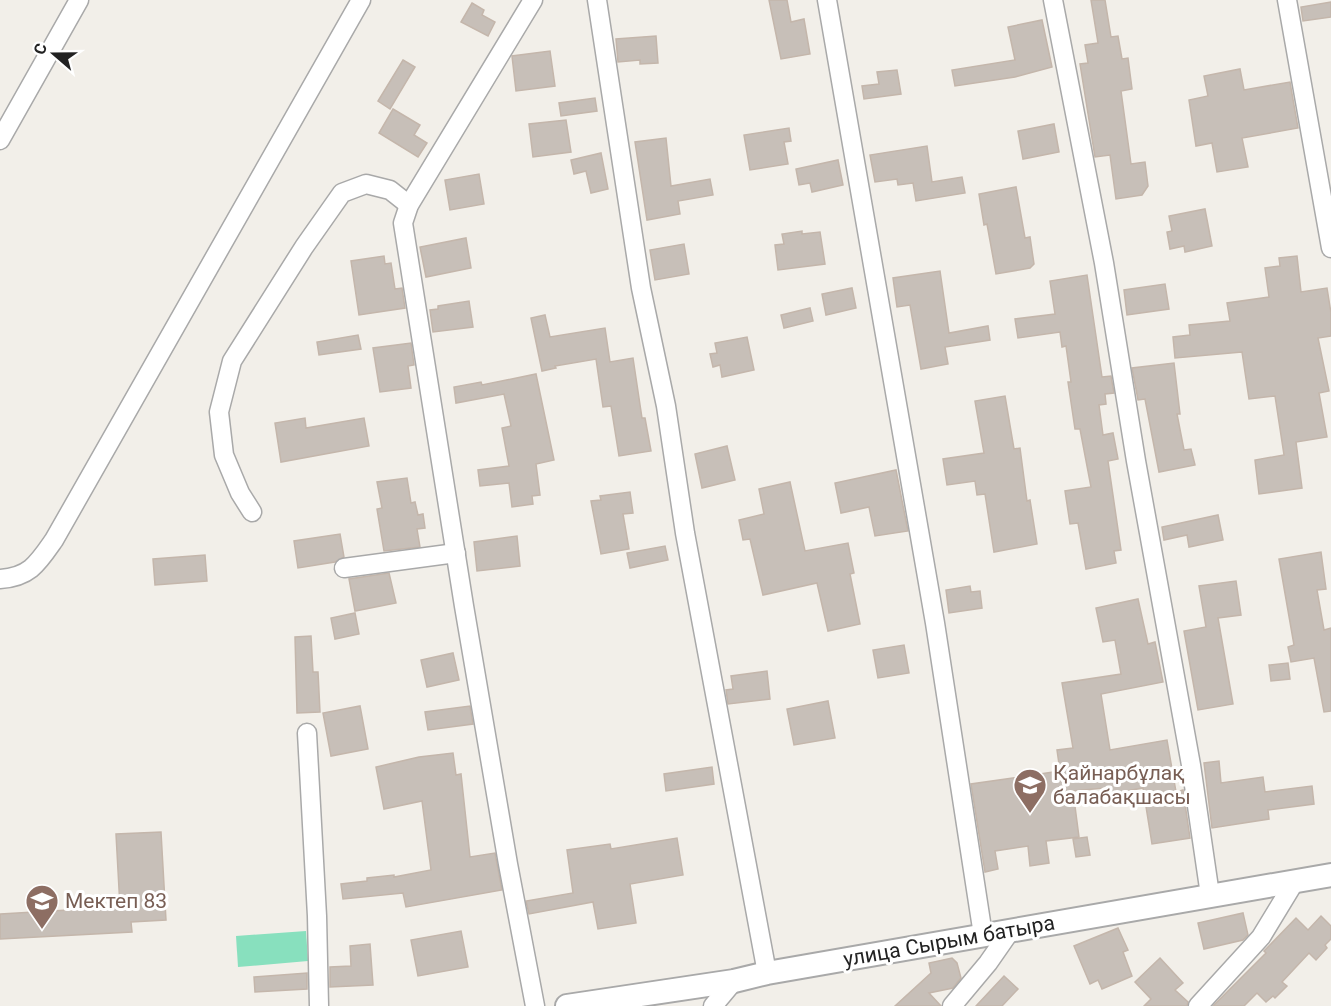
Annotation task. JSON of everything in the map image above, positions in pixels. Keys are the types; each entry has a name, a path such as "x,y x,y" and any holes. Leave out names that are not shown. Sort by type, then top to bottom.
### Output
{"street":[{"path":"0,140 79,0"},
{"path":"0,579 14,578 34,567 54,540 361,0"},
{"path":"533,0 409,205 403,223 508,864 535,1006"},
{"path":"597,0 641,288 666,406 685,533 767,973"},
{"path":"827,0 935,623 982,935"},
{"path":"1053,0 1104,263 1136,462 1191,765 1209,895"},
{"path":"1287,0 1331,248"},
{"path":"252,512 240,493 224,455 219,412 232,361 304,247 342,193 366,184 390,190 409,205"},
{"path":"344,568 456,553"},
{"path":"308,733 319,1006"},
{"name":"улица Сырым батыра","path":"567,1006 734,981 767,973 1331,875"},
{"path":"1198,1006 1260,937 1295,881"},
{"path":"952,1006 988,963 1011,930"},
{"path":"713,1006 734,981"}],"green space":[{"path":"306,931 308,961 238,967 236,936"}],"building":[{"path":"769,0 787,0 791,22 804,19 810,54 781,59"},
{"path":"1091,0 1105,0 1111,37 1118,36 1122,59 1128,58 1132,89 1121,91 1131,164 1145,162 1148,186 1142,195 1116,199 1110,155 1095,157 1080,64 1088,63 1085,45 1098,43"},
{"path":"1331,2 1331,17 1303,21 1301,7"},
{"path":"472,3 484,10 482,15 495,22 488,36 461,22"},
{"path":"1042,20 1052,67 1015,77 955,86 952,70 1015,60 1008,27"},
{"path":"656,36 658,63 640,64 640,60 618,62 616,39"},
{"path":"550,51 555,86 516,91 512,56"},
{"path":"403,60 415,67 390,109 378,101"},
{"path":"1240,69 1244,90 1290,82 1298,128 1242,138 1248,167 1217,172 1212,143 1196,146 1189,100 1208,96 1204,76"},
{"path":"897,70 901,94 864,99 862,86 879,84 877,72"},
{"path":"595,98 597,111 561,116 559,103"},
{"path":"393,109 420,125 414,135 427,143 418,157 379,133"},
{"path":"566,120 571,152 533,157 529,124"},
{"path":"1054,124 1059,152 1023,159 1018,131"},
{"path":"789,128 791,141 784,142 788,164 750,170 744,135"},
{"path":"666,138 671,186 710,179 713,195 678,201 680,214 647,220 635,142"},
{"path":"927,146 932,182 962,177 965,193 916,201 913,183 898,185 897,179 875,182 870,155"},
{"path":"601,153 608,189 591,193 586,171 574,174 571,160"},
{"path":"838,160 843,185 812,192 810,183 799,185 796,169"},
{"path":"479,174 484,204 450,210 445,180"},
{"path":"1016,187 1025,238 1030,237 1034,264 1030,268 996,274 979,194"},
{"path":"1205,209 1212,246 1185,252 1184,246 1170,249 1167,232 1172,231 1169,216"},
{"path":"802,231 802,234 820,232 825,264 778,270 775,245 784,244 782,234"},
{"path":"466,238 471,268 426,277 420,247"},
{"path":"684,244 689,274 655,280 650,250"},
{"path":"384,256 385,264 391,263 395,289 402,288 405,308 359,315 351,261"},
{"path":"1297,256 1301,292 1327,288 1331,313 1331,336 1318,338 1329,391 1319,393 1327,437 1296,442 1302,488 1259,494 1255,460 1284,455 1275,396 1249,399 1242,352 1175,358 1173,337 1190,335 1189,325 1230,321 1227,303 1269,297 1265,268 1280,266 1279,258"},
{"path":"940,271 949,333 988,326 990,340 945,347 948,364 921,369 910,305 897,307 893,278"},
{"path":"1087,275 1102,377 1111,376 1114,393 1105,394 1106,404 1099,405 1103,435 1113,433 1118,459 1108,461 1121,550 1114,551 1116,563 1086,569 1078,523 1070,524 1065,491 1091,487 1080,429 1075,429 1068,382 1071,382 1066,346 1062,347 1060,332 1018,338 1015,319 1055,314 1050,281"},
{"path":"1165,284 1169,309 1127,315 1124,290"},
{"path":"852,288 856,308 826,315 822,294"},
{"path":"469,301 473,327 433,332 430,310 438,309 438,306"},
{"path":"810,308 813,321 784,328 781,315"},
{"path":"545,315 550,337 605,328 610,362 633,358 642,418 645,418 651,451 619,456 611,406 603,407 596,359 555,366 556,368 542,371 531,318"},
{"path":"358,335 361,349 319,355 317,342"},
{"path":"747,337 754,370 722,377 720,365 713,367 710,354 717,353 715,343"},
{"path":"411,343 414,365 408,366 411,388 380,392 373,348"},
{"path":"1174,363 1180,414 1177,414 1184,450 1191,449 1195,465 1159,472 1145,399 1138,400 1132,368"},
{"path":"536,374 554,460 536,464 540,495 532,496 533,504 512,507 509,483 480,486 478,470 509,466 502,428 511,426 504,394 456,403 454,387 481,382 482,385"},
{"path":"1005,396 1014,449 1020,448 1027,501 1030,500 1037,544 994,552 985,494 977,495 975,481 947,485 943,459 984,453 975,401"},
{"path":"305,418 306,428 364,418 369,446 281,462 275,423"},
{"path":"727,446 735,480 702,488 695,454"},
{"path":"896,470 908,531 875,536 869,507 841,513 835,483"},
{"path":"407,478 411,503 415,502 418,515 423,514 425,528 417,529 420,547 384,551 377,509 382,508 377,482"},
{"path":"790,482 805,551 848,543 854,573 850,574 860,624 828,631 817,583 763,595 750,539 743,540 739,520 764,514 759,489"},
{"path":"630,492 633,513 623,514 629,549 601,554 591,501 601,500 600,496"},
{"path":"1218,515 1223,540 1189,547 1187,535 1164,540 1162,527"},
{"path":"340,534 344,557 335,562 298,568 294,541"},
{"path":"517,536 520,566 477,571 474,542"},
{"path":"665,546 668,560 630,568 627,553"},
{"path":"1321,552 1326,589 1317,590 1324,630 1331,628 1331,711 1324,712 1314,658 1291,662 1288,647 1294,645 1279,559"},
{"path":"205,555 207,581 155,585 153,559"},
{"path":"389,573 396,603 355,611 349,579"},
{"path":"1236,581 1241,615 1218,618 1233,704 1198,710 1184,631 1206,627 1199,586"},
{"path":"970,586 971,592 980,591 982,608 949,613 946,590"},
{"path":"1138,599 1148,644 1155,642 1163,682 1101,694 1110,750 1167,740 1176,792 1183,790 1190,838 1152,844 1143,788 1105,795 1104,788 1073,791 1079,837 1046,841 1049,863 1030,866 1028,846 995,851 998,869 985,872 971,784 1060,771 1057,750 1073,748 1062,683 1121,674 1115,640 1103,642 1096,608"},
{"path":"355,613 359,634 335,639 331,618"},
{"path":"311,636 313,672 318,672 320,712 297,713 295,637"},
{"path":"904,645 909,673 878,678 873,650"},
{"path":"453,653 459,680 427,687 421,660"},
{"path":"1288,663 1290,679 1271,681 1269,665"},
{"path":"767,671 770,699 728,704 726,690 733,689 731,676"},
{"path":"828,701 835,738 794,745 787,709"},
{"path":"360,706 368,749 331,756 323,713"},
{"path":"470,706 473,724 428,730 425,712"},
{"path":"453,753 456,775 461,774 470,857 495,853 502,890 406,907 403,893 343,899 341,884 367,881 367,878 394,875 394,877 431,870 422,801 384,809 376,767 419,757"},
{"path":"1219,761 1221,783 1263,777 1265,792 1312,786 1314,804 1268,810 1269,819 1212,828 1204,763"},
{"path":"712,767 714,784 666,791 664,774"},
{"path":"161,832 166,920 131,922 132,932 0,939 0,914 120,907 116,834"},
{"path":"1087,837 1090,855 1076,857 1073,839"},
{"path":"677,838 683,875 630,884 636,923 598,929 593,902 529,914 526,901 573,893 567,850 610,844 611,849"},
{"path":"1243,913 1248,935 1243,940 1204,949 1198,923"},
{"path":"1321,916 1331,926 1331,939 1325,945 1327,948 1316,960 1309,953 1282,982 1287,986 1275,998 1273,996 1266,1002 1257,993 1244,1006 1213,1006 1266,953 1264,951 1296,918 1308,930"},
{"path":"1118,928 1128,950 1123,952 1132,976 1102,989 1098,980 1090,984 1074,946"},
{"path":"461,931 468,967 418,976 411,940"},
{"path":"370,944 373,985 330,987 330,967 351,966 350,946"},
{"path":"952,958 957,963 961,978 953,988 929,993 941,1006 895,1006 931,973 929,963"},
{"path":"1160,958 1183,983 1175,990 1188,1002 1187,1006 1144,1006 1151,999 1135,982"},
{"path":"307,973 307,989 255,992 254,977"},
{"path":"1004,976 1018,989 1002,1006 976,1006"}],"place":[{"name":"Қайнарбұлақ балабақшасы","path":"1030,814"},
{"name":"Мектеп 83","path":"42,930"}]}
